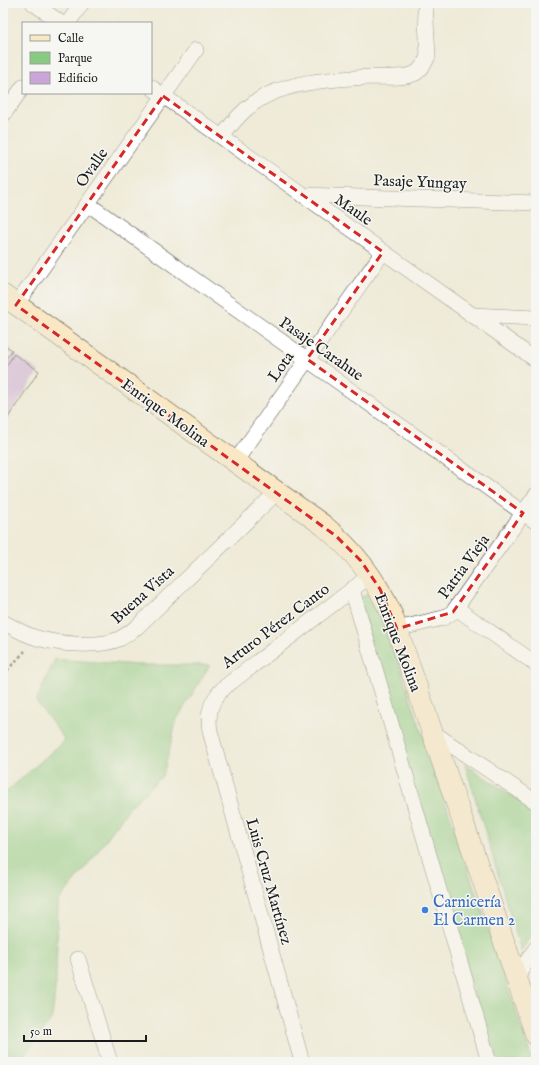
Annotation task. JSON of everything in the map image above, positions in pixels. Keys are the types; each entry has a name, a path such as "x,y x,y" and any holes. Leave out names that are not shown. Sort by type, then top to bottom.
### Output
{"main road":[{"name":"Enrique Molina","path":"10,300 311,516 348,547 371,575 387,602 397,629 536,1035"}],"street":[{"path":"33,3 60,22"},
{"path":"69,22 82,3"},
{"path":"222,137 237,117 254,102 266,95 286,88 331,80 402,76 415,73 421,69 428,56 425,3"},
{"name":"Ovalle","path":"10,300 88,204 196,50"},
{"path":"3,115 22,88"},
{"name":"Maule","path":"152,88 536,360"},
{"name":"Pasaje Yungay","path":"303,195 536,204"},
{"name":"Pasaje Carahue","path":"88,204 536,522"},
{"name":"Lota","path":"234,462 383,252"},
{"path":"471,315 536,318"},
{"name":"Buena Vista","path":"3,622 37,638 55,642 98,644 109,643 124,636 137,627 277,492"},
{"name":"Patria Vieja","path":"397,629 443,618 456,608 536,495"},
{"name":"Arturo Pérez Canto","path":"209,710 216,696 226,686 371,575"},
{"name":"Enrique Molina","path":"352,589 489,1062"},
{"path":"456,608 536,664"},
{"name":"Luis Cruz Martínez","path":"209,710 209,724 212,738 302,1062"},
{"path":"432,732 536,802"},
{"path":"517,976 536,948"},
{"path":"78,959 110,1062"}],"path":[{"path":"3,676 37,638"}],"highlighted area":[{"path":"163,96 383,252 307,359 523,513 453,612 397,629 380,589 361,561 336,536 16,305"}],"green space":[{"path":"372,593 378,602 533,1062 494,1062 358,598"},
{"path":"55,659 140,665 210,665 177,719 163,775 129,808 92,859 58,902 56,981 52,1018 19,1062 3,1062 3,795 65,740 36,701"},
{"path":"465,764 536,812 536,928 521,951"}],"building":[{"path":"3,344 12,350 3,363"},
{"path":"14,354 39,371 3,425 3,371"}],"place":[{"name":"Carnicería El Carmen 2","path":"425,910"}]}
